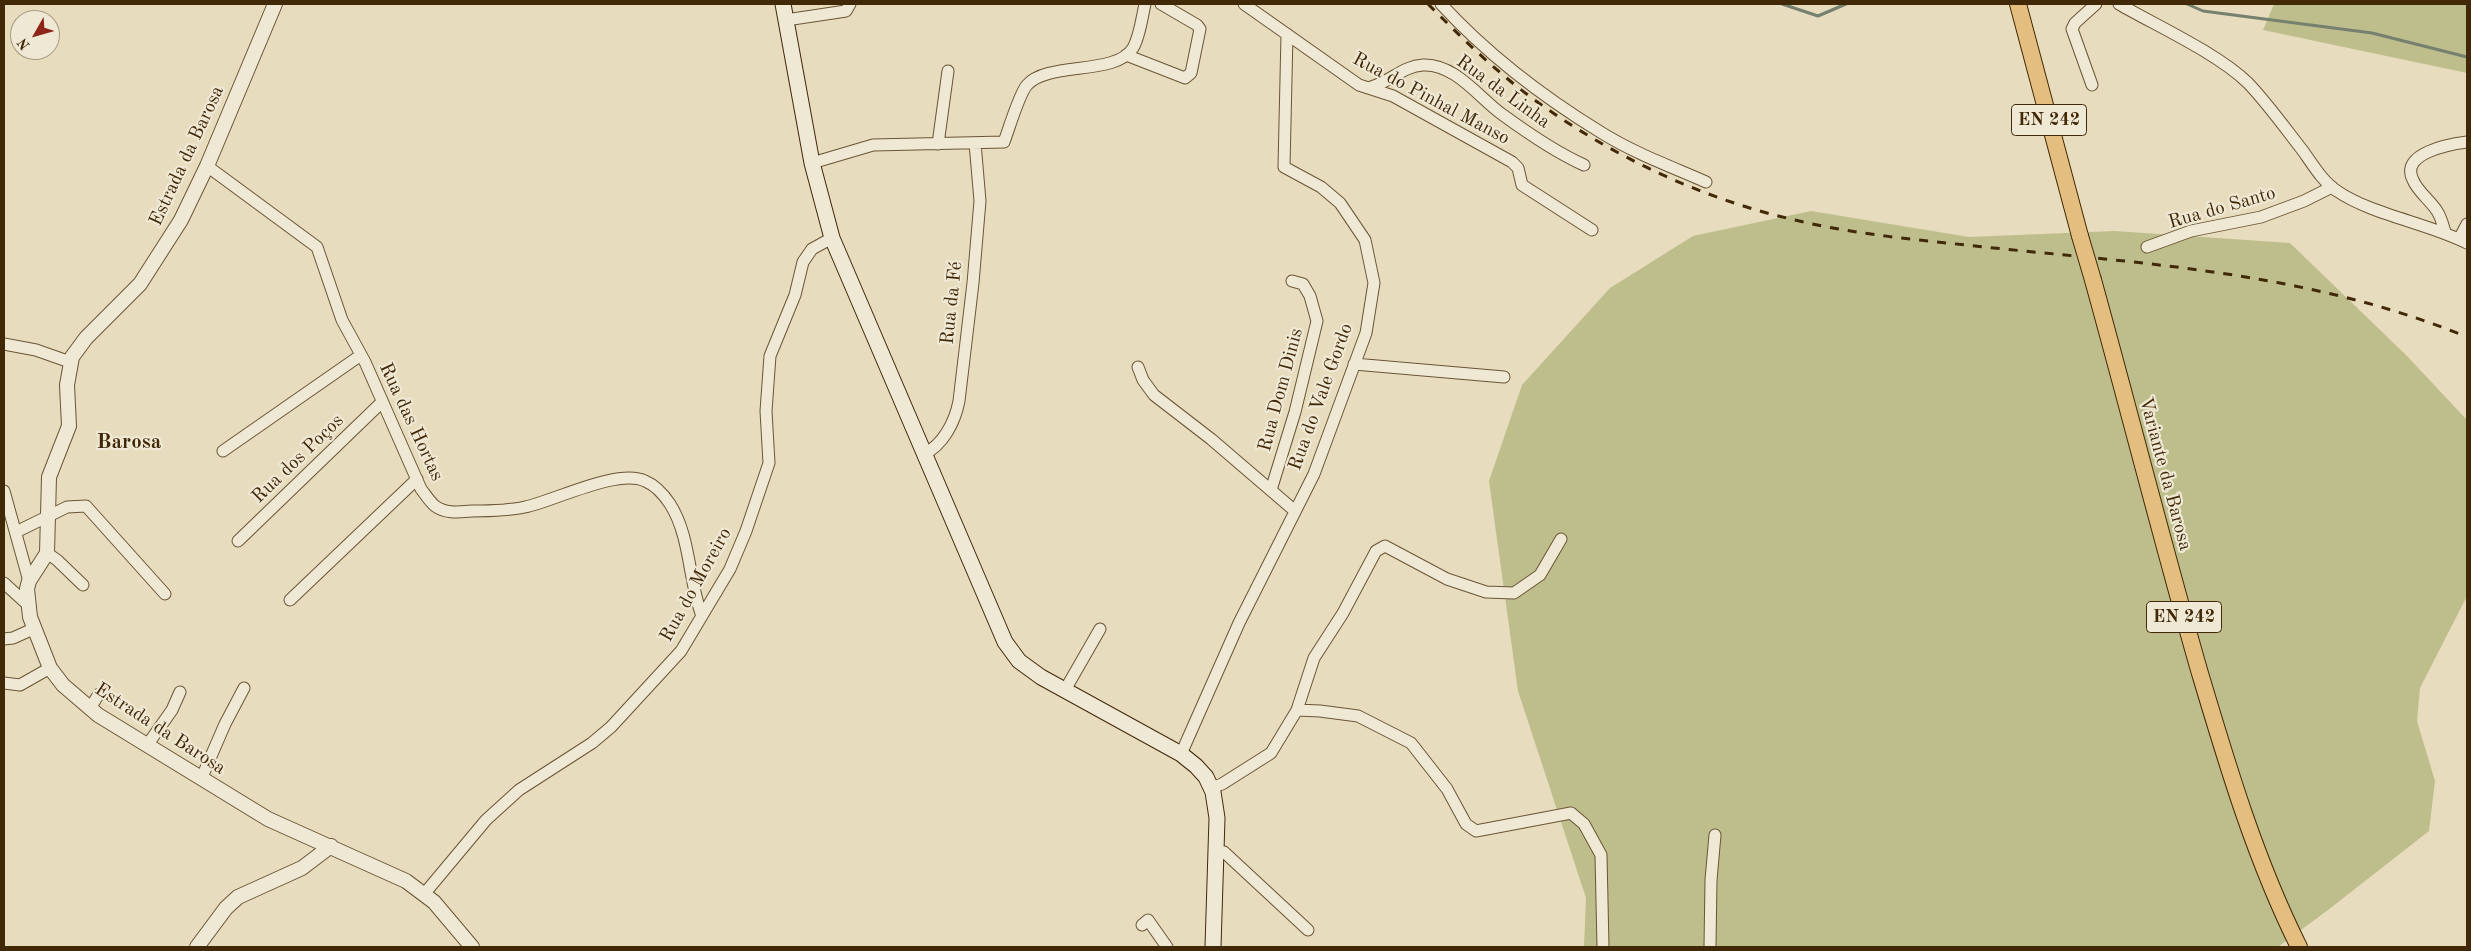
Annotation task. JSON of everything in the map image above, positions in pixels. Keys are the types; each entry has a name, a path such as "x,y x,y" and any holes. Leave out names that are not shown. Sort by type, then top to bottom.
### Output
{"main road":[{"path":"782,4 812,163 832,238 1005,642 1019,661 1065,690 1181,754 1202,771 1211,788 1216,809 1213,947"},
{"name":"Variante da Barosa","path":"2018,4 2172,576 2214,720 2254,842 2299,947"}],"street":[{"name":"Estrada da Barosa","path":"275,4 207,166 181,220 140,284 86,338 75,351 70,362 67,385 69,426 49,477 47,553 29,581 27,604 33,629 50,668 63,685 90,708 268,819 388,872 425,893 445,912 472,947"},
{"path":"786,20 846,11 850,4"},
{"path":"812,163 872,145 1004,142 1026,86 1041,75 1104,64 1126,56 1133,48 1145,4"},
{"path":"1126,56 1185,78 1191,73 1200,29 1197,25 1161,4"},
{"name":"Rua do Pinhal Manso","path":"1244,4 1358,85 1371,87 1418,109 1512,162 1518,168 1522,185 1592,230"},
{"path":"1441,4 1493,55 1603,134 1706,182"},
{"path":"2092,85 2072,30 2075,23 2096,4"},
{"path":"2119,4 2219,61 2246,82 2270,108 2322,178 2337,191 2367,206 2445,232 2463,241 2467,224"},
{"name":"Rua do Vale Gordo","path":"1181,754 1239,623 1314,474 1366,333 1374,283 1365,240 1340,203 1321,187 1284,167 1287,34"},
{"name":"Rua da Linha","path":"1371,87 1382,84 1402,71 1422,65 1436,66 1452,74 1500,113 1543,143 1584,165"},
{"path":"938,144 948,71"},
{"path":"2445,232 2438,212 2413,182 2412,167 2418,158 2432,148 2467,142"},
{"name":"Rua da Fé","path":"924,454 938,444 956,417 973,283 980,201 975,143"},
{"name":"Rua das Hortas","path":"207,166 317,247 342,320 361,355 416,479 434,506 447,512 526,507 591,485 618,479 644,480 654,486 670,503 679,523 689,564 694,596 702,616"},
{"name":"Rua do Santo","path":"2147,247 2199,230 2261,217 2304,201 2332,186"},
{"name":"Rua do Moreiro","path":"425,893 486,820 519,790 592,743 611,727 681,652 736,554 769,463 766,411 770,356 789,310 803,262 812,249 832,238"},
{"name":"Rua Dom Dinis","path":"1271,490 1296,412 1317,321 1310,296 1303,284 1292,281"},
{"path":"4,344 36,350 70,362"},
{"path":"223,451 361,355"},
{"path":"1354,364 1504,377"},
{"path":"1138,367 1143,380 1154,396 1211,439 1295,511"},
{"name":"Rua dos Poços","path":"238,541 382,402"},
{"path":"290,600 416,479"},
{"path":"4,491 29,581"},
{"path":"16,532 67,508 86,506 165,594"},
{"path":"1211,788 1222,784 1271,753 1297,710 1314,658 1343,613 1376,551 1385,546 1448,579 1486,592 1514,593 1540,575 1561,539"},
{"path":"47,553 83,586"},
{"path":"4,584 27,604"},
{"path":"1065,690 1100,628"},
{"path":"4,639 13,638 33,629"},
{"path":"4,682 20,685 50,668"},
{"path":"202,777 225,724 244,688"},
{"path":"148,744 172,710 180,692"},
{"path":"90,708 98,694"},
{"path":"1297,710 1358,716 1411,743 1447,789 1466,824 1476,831 1571,813 1584,824 1601,855 1603,947"},
{"path":"1710,947 1711,880 1715,835"},
{"path":"196,947 226,908 238,897 302,868 331,846"},
{"path":"1216,851 1224,852 1308,930"},
{"path":"1142,925 1148,920 1167,947"}],"green space":[{"path":"2274,4 2467,4 2467,73 2263,30"},
{"path":"1811,211 1969,237 2115,231 2290,243 2407,356 2467,420 2467,596 2420,688 2417,721 2435,781 2429,831 2278,947 1584,947 1586,898 1518,691 1489,481 1522,385 1610,288 1693,236"}],"waterway":[{"path":"1782,4 1818,16 1846,4"},
{"path":"2187,4 2203,11 2372,33 2467,57"}],"railway":[{"path":"1428,4 1504,76 1532,98 1592,138 1691,187 1760,211 1818,225 1865,233 2229,274 2349,298 2409,315 2467,337"}],"district":[{"name":"Barosa","path":"129,442"}]}
